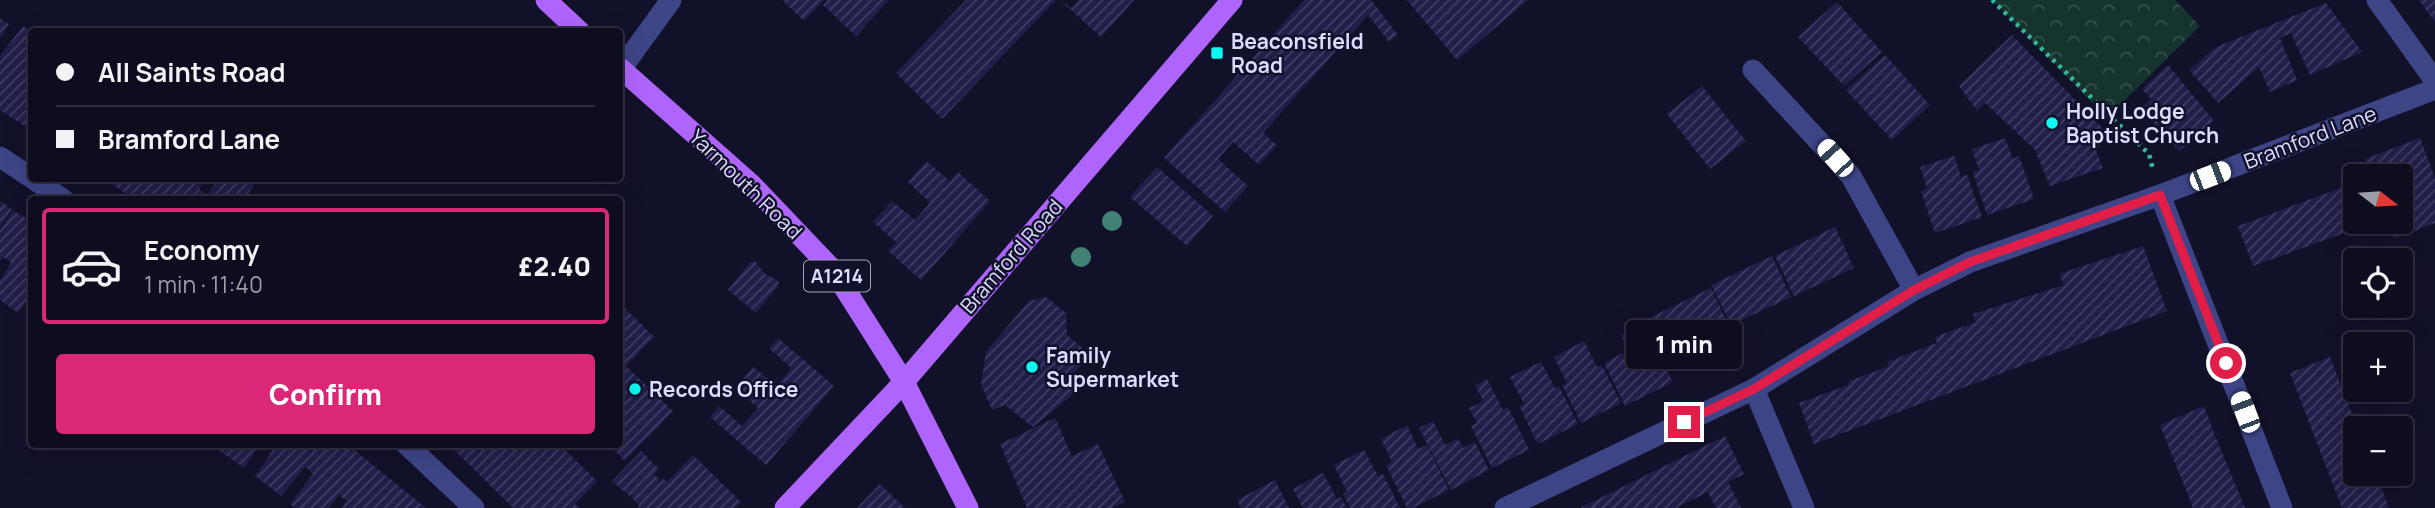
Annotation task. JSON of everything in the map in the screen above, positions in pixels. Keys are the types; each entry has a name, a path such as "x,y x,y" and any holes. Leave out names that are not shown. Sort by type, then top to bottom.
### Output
{"main road":[{"path":"546,0 576,28"},
{"name":"Bramford Road","path":"785,508 904,382 1233,0"},
{"name":"Yarmouth Road","path":"623,71 751,184 833,270 904,382"},
{"name":"A1214","path":"904,382 968,508"}],"street":[{"path":"623,64 671,0"},
{"path":"2377,0 2435,81"},
{"path":"1752,70 1851,176 1914,290"},
{"name":"Bramford Lane","path":"1505,508 1754,389 1914,290 1970,262 2160,195 2435,89"},
{"path":"0,157 28,175"},
{"path":"38,182 58,196"},
{"path":"2160,195 2282,508"},
{"path":"1754,389 1804,508"},
{"path":"410,448 474,508"}],"path":[{"path":"1992,0 2149,154 2160,195"}],"green space":[{"path":"1992,0 2175,0 2200,26 2107,118"}],"building":[{"path":"782,0 824,0 804,21"},
{"path":"828,0 889,0 856,36 823,5"},
{"path":"966,0 1056,0 942,119 896,73"},
{"path":"1060,0 1072,8 1079,0 1134,0 1101,37"},
{"path":"1304,0 1371,0 1398,35 1389,42 1368,15 1263,133 1277,145 1259,165 1233,142 1218,159 1248,186 1225,212 1164,158"},
{"path":"1407,0 1528,0 1457,60"},
{"path":"2419,0 2435,0 2435,22 2428,13"},
{"path":"1837,2 1882,52 1844,86 1798,37"},
{"path":"2326,3 2362,52 2310,75 2291,33 2280,38 2297,80 2270,92 2259,67 2218,103 2189,70 2216,47"},
{"path":"0,19 9,24 0,38"},
{"path":"23,26 28,29 28,128 0,110 0,56"},
{"name":"Holly Lodge Baptist Church","path":"2012,35 2110,136 2096,150 2103,168 2050,186 2035,150 1985,103 1977,111 1959,86"},
{"path":"1885,55 1930,105 1892,140 1846,90"},
{"path":"2168,65 2214,121 2179,151 2141,108 2151,99 2142,89"},
{"path":"1702,86 1746,141 1710,169 1667,114"},
{"path":"2005,138 2013,159 2019,156 2034,199 1987,215 1973,172 1979,170 1972,149"},
{"path":"2420,138 2435,178 2435,223 2413,231 2413,164 2367,164 2365,159"},
{"path":"1954,156 1961,177 1967,175 1982,217 1935,233 1921,191 1927,188 1920,167"},
{"path":"926,161 950,181 958,172 990,201 921,280 888,251 896,242 873,222 892,201 915,220 930,203 908,182"},
{"path":"1157,167 1213,216 1187,246 1130,197"},
{"path":"109,182 203,182 199,189 207,195 216,182 256,182 247,196 129,196"},
{"path":"2343,187 2343,234 2253,266 2238,226"},
{"path":"0,201 12,209 0,227"},
{"path":"13,210 28,219 28,299 18,313 0,300 0,281 11,262 3,257 0,261 0,230"},
{"path":"1835,227 1854,268 1794,296 1775,256"},
{"path":"2143,246 2167,311 1814,444 1799,403 1848,385 1847,382 1889,366 1887,362 1937,343 1935,337 1976,322 1973,314 2064,285 2059,274"},
{"path":"1772,256 1791,297 1731,325 1711,285"},
{"path":"755,261 765,274 779,281 778,286 756,313 728,290 750,262"},
{"path":"1711,288 1730,328 1670,357 1651,317"},
{"name":"Family Supermarket","path":"1046,297 1066,313 1067,335 1092,356 1068,378 1082,387 1033,427 1005,405 992,410 981,384 986,352 1029,301"},
{"name":"Records Office","path":"623,306 654,337 626,366 673,411 625,461 612,448 623,448"},
{"path":"1638,327 1646,342 1651,339 1673,382 1625,406 1604,363 1623,353 1631,371 1636,368 1621,335"},
{"path":"778,338 834,386 766,465 710,417 719,406 742,426 758,408 735,388 753,367 777,386 791,368 769,348"},
{"path":"1584,341 1597,367 1602,365 1621,403 1581,423 1562,385 1567,383 1554,357"},
{"path":"2330,357 2343,390 2343,402 2348,402 2353,416 2343,416 2343,486 2381,486 2389,508 2342,508 2290,373"},
{"path":"1541,362 1555,388 1559,386 1578,424 1538,444 1519,406 1524,404 1510,377"},
{"path":"1487,379 1503,410 1508,407 1529,450 1492,468 1471,426 1477,423 1469,408 1483,401 1475,385"},
{"path":"2204,406 2245,508 2193,508 2160,425"},
{"path":"1055,418 1072,456 1098,444 1125,502 1111,508 1027,508 1000,444"},
{"path":"1433,421 1445,445 1458,439 1463,448 1475,442 1489,470 1451,490 1419,428"},
{"path":"1407,425 1418,449 1427,445 1449,490 1413,508 1407,508 1386,465 1392,462 1381,439"},
{"path":"1725,436 1744,474 1728,482 1741,508 1716,508 1708,492 1676,508 1580,508"},
{"path":"218,448 258,448 244,468"},
{"path":"274,448 352,448 426,508 342,508 347,501 339,495 329,508 295,508 290,504 313,474 309,470 305,467 281,496 255,476"},
{"path":"452,448 563,448 597,481 575,504 580,508 513,508"},
{"path":"1364,450 1378,476 1383,474 1400,508 1350,508 1343,494 1347,492 1334,465"},
{"path":"641,451 659,469 654,474 661,481 663,478 667,482 693,455 741,502 735,508 638,508 639,504 612,481"},
{"path":"1323,473 1337,499 1341,497 1347,508 1303,508 1293,489"},
{"path":"1275,480 1289,508 1241,508 1237,500"},
{"path":"880,484 905,508 857,508"}],"place":[{"name":"Beaconsfield Road","path":"1217,53"},
{"name":"Holly Lodge Baptist Church","path":"2052,123"},
{"name":"Family Supermarket","path":"1032,367"},
{"name":"Records Office","path":"635,389"}],"route":[{"path":"1684,422 1754,389 1914,290 1970,262 2160,195 2226,363"}]}
